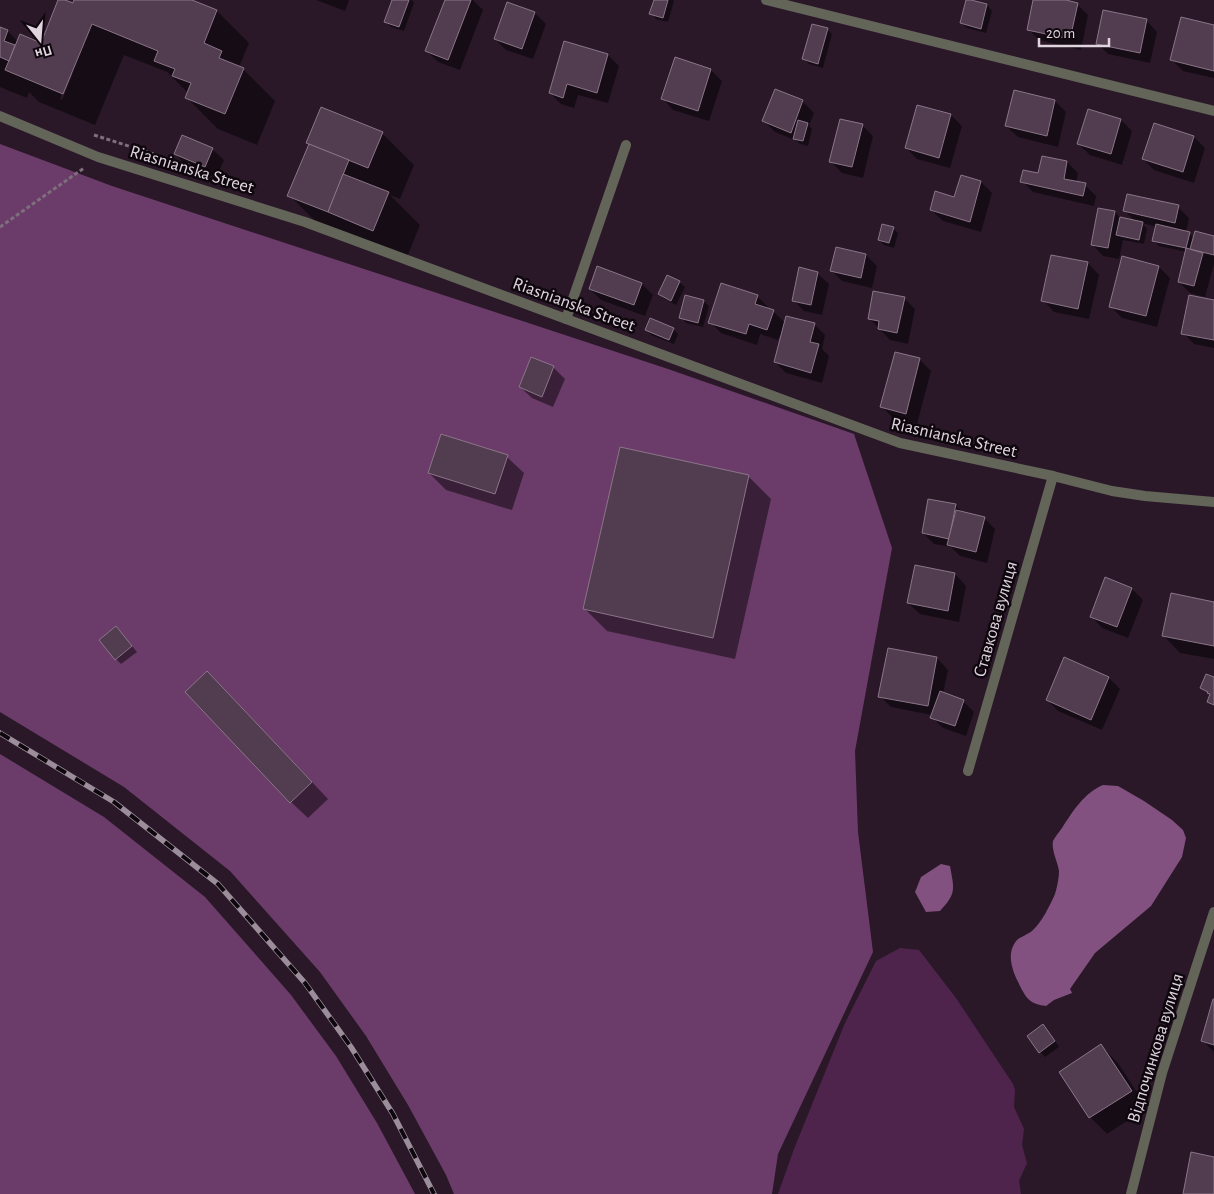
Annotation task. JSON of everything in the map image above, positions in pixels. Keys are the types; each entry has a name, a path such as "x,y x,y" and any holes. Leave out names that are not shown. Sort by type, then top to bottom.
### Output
{"street":[{"path":"766,0 1214,111"},
{"name":"Riasnianska Street","path":"0,116 98,157 305,222 900,443 1053,476 1112,491 1214,502"},
{"path":"566,319 626,146"},
{"name":"Ставкова вулиця","path":"968,771 1053,476"},
{"name":"Відпочинкова вулиця","path":"1131,1194 1162,1073 1214,912"}],"path":[{"path":"0,227 98,157"}],"shaded area":[{"path":"0,144 112,186 668,369 854,434 892,548 855,751 858,832 873,952 778,1154 772,1194 454,1194 446,1175 408,1105 366,1036 320,972 230,871 124,787 0,712"},
{"path":"0,754 104,817 205,897 291,995 336,1056 377,1123 415,1194 0,1194"},
{"path":"1103,785 1118,786 1144,801 1183,830 1186,838 1182,857 1151,906 1095,953 1070,989 1072,993 1054,1000 1046,1006 1037,1004 1027,998 1017,981 1011,963 1011,951 1017,940 1040,923 1055,894 1059,871 1053,848 1054,839 1080,803 1096,788"},
{"path":"941,864 950,866 953,886 952,895 940,911 926,912 915,892 921,877"},
{"path":"900,948 919,950 956,998 1013,1084 1015,1090 1014,1107 1024,1129 1022,1145 1027,1163 1019,1181 1021,1194 778,1194 794,1149 845,1023 876,961"}],"building":[{"path":"58,0 73,3 74,0 192,0 217,10 204,43 222,51 219,58 244,68 225,114 185,98 191,83 172,76 175,69 154,61 158,51 92,24 63,94 5,70 20,34 41,43"},
{"path":"392,0 409,0 399,27 384,22"},
{"path":"445,0 471,0 448,60 425,51"},
{"path":"654,0 668,0 663,18 649,14"},
{"path":"966,0 987,4 981,29 960,23"},
{"path":"1033,0 1066,0 1078,3 1070,39 1027,30"},
{"path":"507,2 535,12 522,49 494,39"},
{"path":"1103,10 1147,19 1140,53 1096,44"},
{"path":"1181,17 1214,25 1214,71 1170,60"},
{"path":"812,24 828,28 818,64 802,59"},
{"path":"0,27 8,30 4,41 15,45 9,61 0,57"},
{"path":"564,41 608,54 597,93 567,84 563,98 549,93"},
{"path":"675,57 711,69 698,111 661,99"},
{"path":"775,89 803,100 791,133 762,121"},
{"path":"1014,90 1055,100 1047,136 1005,126"},
{"path":"917,105 951,114 939,158 905,148"},
{"path":"321,107 383,132 368,168 306,143"},
{"path":"1088,109 1121,119 1111,154 1077,144"},
{"path":"840,119 863,124 852,167 829,162"},
{"path":"798,120 808,123 803,141 793,139"},
{"path":"1154,123 1194,136 1183,172 1142,159"},
{"path":"182,135 213,148 205,167 174,154"},
{"path":"309,144 349,160 328,212 287,196"},
{"path":"1042,156 1067,161 1064,179 1086,183 1083,196 1020,182 1023,170 1038,173"},
{"path":"343,174 389,192 373,231 328,212"},
{"path":"961,175 981,181 970,222 930,210 935,191 954,197"},
{"path":"1127,194 1179,205 1175,223 1123,211"},
{"path":"1098,208 1115,211 1108,248 1091,245"},
{"path":"1120,217 1143,222 1139,240 1116,235"},
{"path":"882,224 894,227 889,243 878,240"},
{"path":"1156,224 1190,232 1186,248 1152,241"},
{"path":"1195,231 1214,236 1214,255 1190,249"},
{"path":"836,247 866,254 861,278 830,271"},
{"path":"1186,248 1203,253 1194,286 1178,282"},
{"path":"1051,255 1088,262 1078,309 1041,301"},
{"path":"1122,256 1159,266 1146,316 1109,307"},
{"path":"597,266 642,283 634,305 589,289"},
{"path":"799,267 818,272 811,305 792,301"},
{"path":"667,275 680,281 671,301 658,294"},
{"path":"721,283 758,295 755,304 774,310 767,330 749,324 746,334 708,323"},
{"path":"873,291 905,297 897,333 878,329 879,321 868,319"},
{"path":"685,295 704,300 698,323 679,318"},
{"path":"1189,295 1214,300 1214,340 1181,334"},
{"path":"786,316 815,323 810,342 819,344 811,373 774,362"},
{"path":"650,318 674,328 669,340 645,330"},
{"path":"895,352 920,358 906,414 880,407"},
{"path":"531,357 554,366 542,397 519,387"},
{"path":"441,434 508,455 495,494 428,473"},
{"path":"620,447 749,475 713,638 583,609"},
{"path":"928,499 956,504 949,539 922,533"},
{"path":"956,510 985,517 976,552 947,545"},
{"path":"915,565 955,573 948,611 907,603"},
{"path":"1105,577 1132,588 1117,627 1090,617"},
{"path":"1171,593 1214,602 1214,646 1162,636"},
{"path":"116,626 132,646 115,660 99,640"},
{"path":"888,648 937,657 928,706 878,697"},
{"path":"1064,657 1109,677 1091,720 1046,700"},
{"path":"207,671 312,782 290,803 185,692"},
{"path":"1206,674 1214,677 1214,705 1207,702 1210,694 1200,688"},
{"path":"940,691 964,700 955,726 930,718"},
{"path":"1214,999 1214,1045 1201,1041"},
{"path":"1043,1024 1055,1041 1039,1053 1027,1036"},
{"path":"1101,1044 1132,1091 1089,1118 1059,1072"},
{"path":"1191,1152 1214,1157 1214,1194 1183,1194"}],"railway":[{"path":"0,733 114,802 218,884 305,983 351,1047 393,1114 434,1194"}]}
